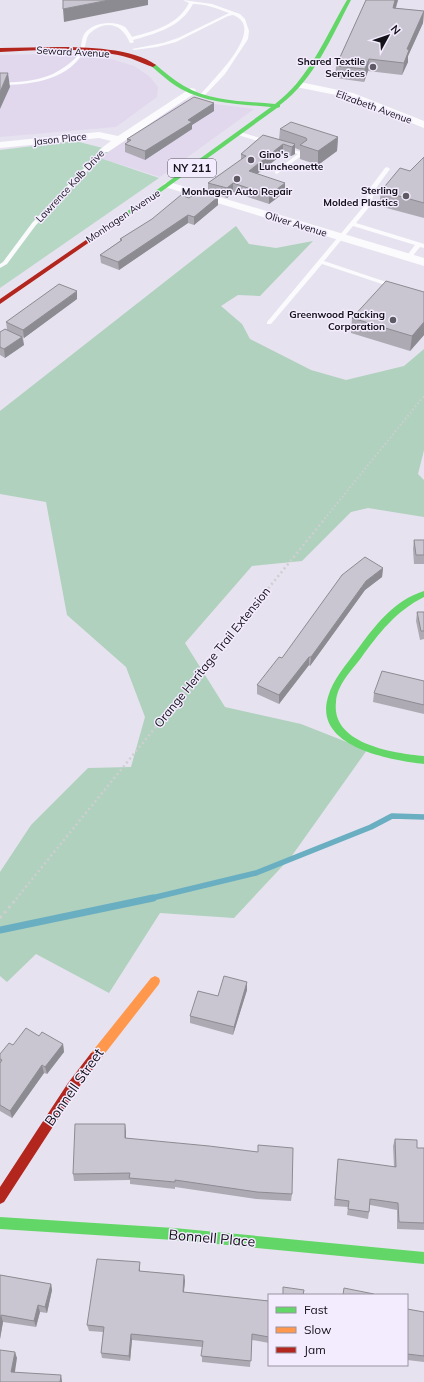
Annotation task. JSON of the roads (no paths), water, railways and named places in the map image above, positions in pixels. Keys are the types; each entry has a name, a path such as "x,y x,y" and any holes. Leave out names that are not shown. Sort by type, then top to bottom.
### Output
{"street":[{"name":"Monhagen Avenue","path":"0,302 169,185 278,106 300,85 309,72 349,0"},
{"name":"Seward Avenue","path":"0,50 82,50 120,54 135,58 159,68 172,82 191,91 278,106"},
{"name":"Elizabeth Avenue","path":"300,85 348,95 424,125"},
{"name":"Lawrence Kolb Drive","path":"104,150 191,91"},
{"name":"Jason Place","path":"0,145 99,135 119,139"},
{"name":"Oliver Avenue","path":"169,185 424,262"},
{"path":"419,759 374,752 350,740 332,722 329,707 339,682 386,616 404,601 424,594"},
{"name":"Bonnell Street","path":"0,1198 72,1087 144,992 155,981"},
{"name":"Bonnell Place","path":"0,1223 174,1234 424,1258"}],"lane":[{"path":"185,0 191,3 202,3 233,13 243,19 247,31 246,39 223,73 203,94"},
{"path":"131,39 157,31 174,22 187,12 191,3"},
{"path":"134,48 149,47 180,39 206,24 233,13"},
{"path":"0,84 31,82 52,75 69,65 82,50 88,32 109,24 123,28 131,39 135,58"},
{"path":"240,134 274,144"},
{"path":"277,172 302,153 281,146"},
{"name":"Lawrence Kolb Drive","path":"0,266 5,262 34,224 104,150"},
{"path":"269,323 322,262 367,206 373,188 387,169"},
{"path":"352,224 421,245 408,258"},
{"path":"322,262 397,287"}],"waterway":[{"path":"148,899 256,873 371,827 392,816 424,817"},
{"path":"0,930 153,898"}],"place":[{"name":"Shared Textile Services","path":"373,67"},
{"name":"Gino's Luncheonette","path":"251,160"},
{"name":"Monhagen Auto Repair","path":"237,179"},
{"name":"Sterling Molded Plastics","path":"406,196"},
{"name":"Greenwood Packing Corporation","path":"393,320"}]}
